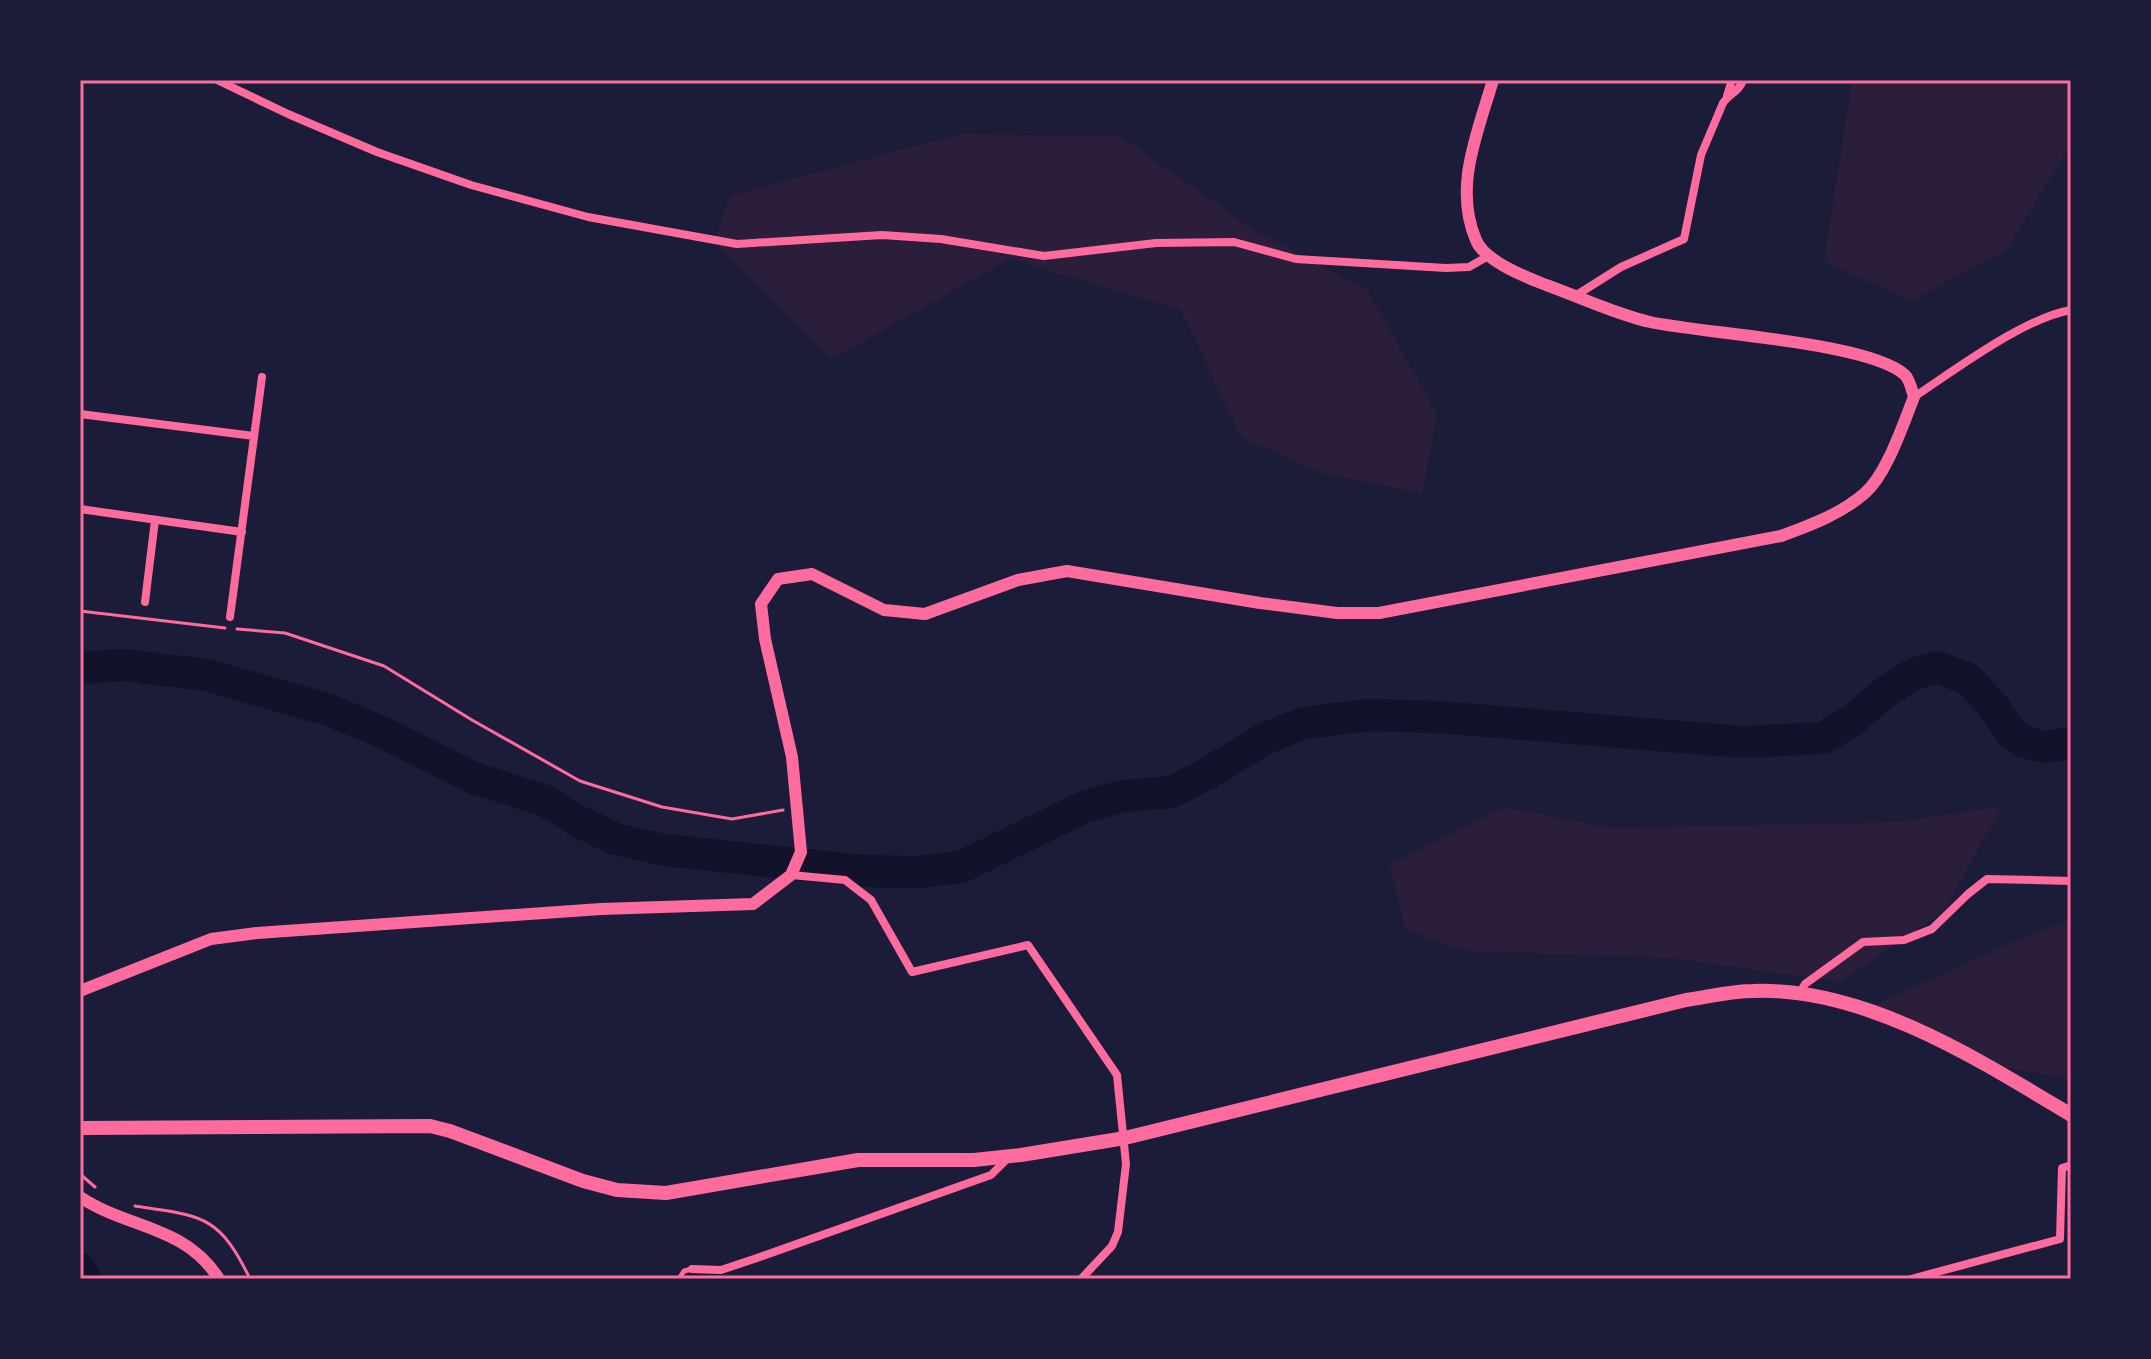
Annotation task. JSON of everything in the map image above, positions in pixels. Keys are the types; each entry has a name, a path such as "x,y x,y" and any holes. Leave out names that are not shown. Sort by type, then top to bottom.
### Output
{"main road":[{"path":"80,1128 430,1126 583,1181 617,1190 666,1193 858,1160 974,1160 1125,1138 1686,1000 1752,991 1798,995 1856,1007 1946,1043 2071,1115"}],"street":[{"path":"217,80 377,152 471,185 588,217 737,244 882,235 941,239 1044,256 1156,243 1234,242 1296,259 1446,268 1469,267 1490,255"},
{"path":"1493,80 1470,161 1465,191 1477,244 1511,271 1647,322 1839,350 1880,360 1907,376 1914,397"},
{"path":"1575,296 1621,267 1684,239 1701,155 1732,80"},
{"path":"1726,97 1738,89 1743,80"},
{"path":"80,991 211,939 257,933 601,909 753,904 791,875 801,852 792,757 765,639 761,604 778,579 812,574 884,610 925,614 1018,580 1067,571 1260,603 1337,613 1379,613 1781,536 1830,518 1867,492 1878,476 1914,397 1988,348 2055,312 2071,310"},
{"path":"230,617 262,377"},
{"path":"80,414 254,436"},
{"path":"80,509 242,532"},
{"path":"145,602 155,520"},
{"path":"791,875 845,880 871,900 912,972 1028,945 1117,1075 1126,1164 1118,1232 1112,1246 1081,1279"},
{"path":"1798,995 1805,984 1863,942 1904,940 1932,929 1987,879 2071,881"},
{"path":"692,1269 721,1270 955,1188 991,1175 1010,1156"},
{"path":"1911,1279 2060,1239 2062,1168 2071,1165"},
{"path":"80,1197 99,1209 186,1243 219,1279"}],"lane":[{"path":"679,1279 684,1271 692,1269"}],"path":[{"path":"80,611 299,637 384,666 580,781 662,807 732,819 798,808"},
{"path":"80,1174 103,1192"},
{"path":"134,1205 190,1213 206,1221 223,1233 250,1279"}],"shaded area":[{"path":"1852,80 2071,80 2071,144 2006,251 1910,301 1824,261"},
{"path":"960,134 1120,136 1251,228 1367,290 1437,414 1422,493 1321,473 1241,437 1181,310 1010,259 832,359 715,241 730,196"},
{"path":"2002,806 1944,911 1841,982 1669,958 1465,951 1406,930 1390,865 1504,807 1612,828 1899,822"},
{"path":"2071,919 2071,1079 1992,1065 1861,1011 2013,942"}],"waterway":[{"path":"80,668 123,665 207,675 329,710 382,732 474,778 546,801 615,839 664,850 863,871 920,872 961,867 1084,807 1123,796 1172,792 1266,738 1304,723 1369,715 1438,717 1743,742 1823,738 1914,674 1937,667 1968,679 1993,706 2011,733 2024,742 2046,747 2071,743"},
{"path":"80,1269 86,1279"}]}
